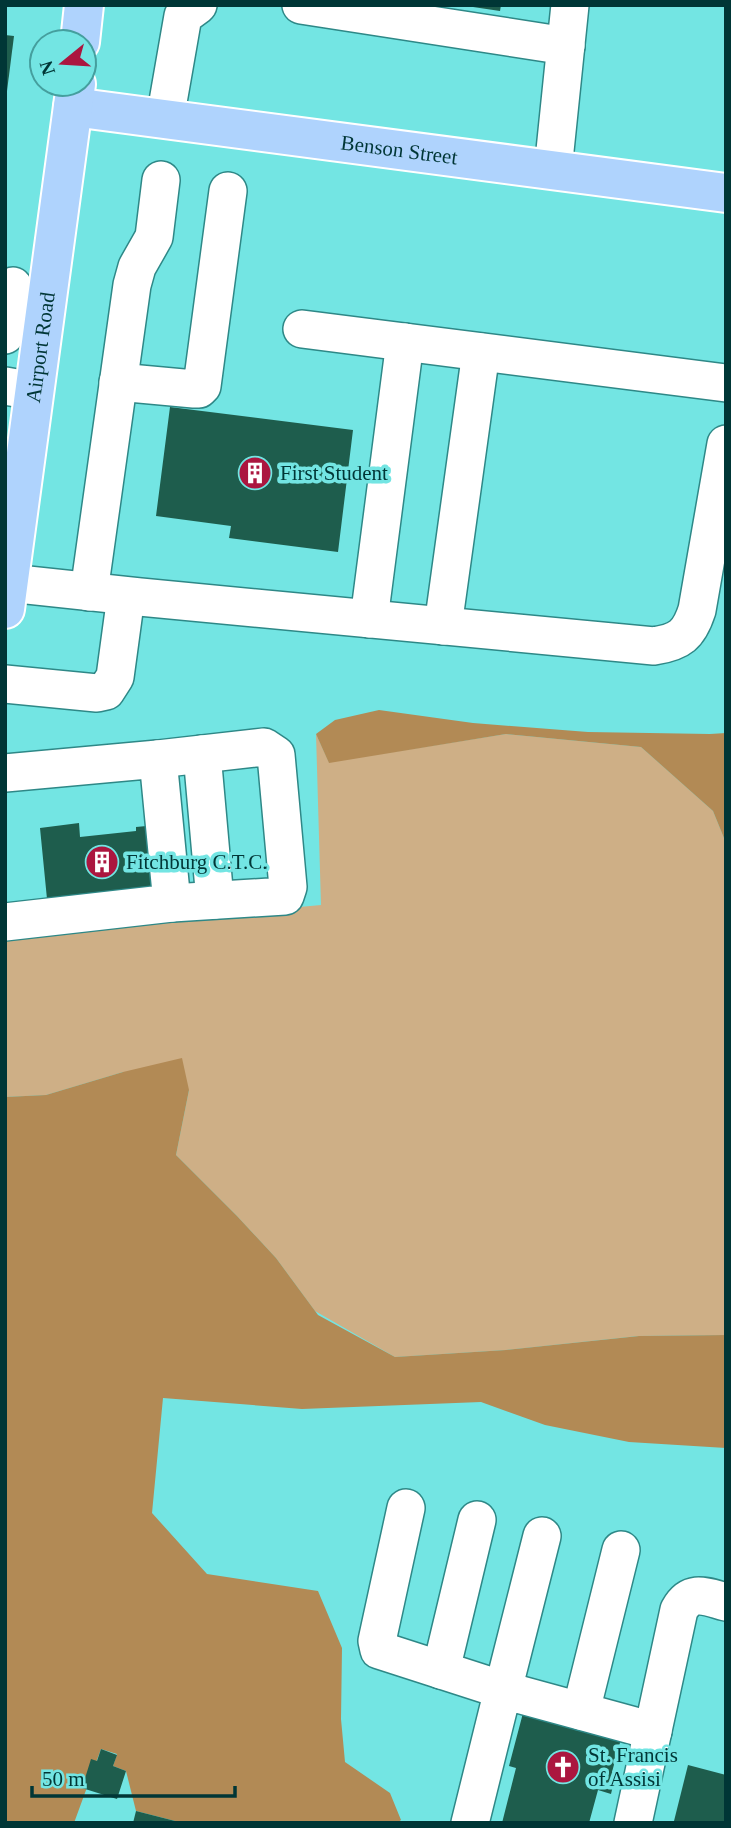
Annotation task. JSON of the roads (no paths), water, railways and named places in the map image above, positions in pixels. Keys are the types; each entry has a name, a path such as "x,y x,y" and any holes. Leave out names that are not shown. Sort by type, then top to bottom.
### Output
{"main road":[{"path":"82,28 85,5"},
{"name":"Airport Road","path":"7,596 20,388 17,339 73,98"},
{"name":"Benson Street","path":"86,98 164,118 726,193"}],"lane":[{"path":"164,118 183,16 198,5"},
{"path":"301,5 566,46"},
{"path":"554,170 570,5"},
{"path":"89,592 132,285 137,267 154,237 161,180"},
{"path":"118,382 194,389 202,386 228,191"},
{"path":"13,286 17,339"},
{"path":"302,329 726,383"},
{"path":"369,619 405,342"},
{"path":"443,626 481,352"},
{"path":"7,596 89,592 654,646 668,644 681,638 691,627 697,610 726,444"},
{"path":"5,684 97,693 106,691 115,677 126,596"},
{"path":"5,773 264,747 276,755 288,887 285,896 6,916"},
{"path":"202,754 215,900"},
{"path":"159,759 172,903"},
{"path":"406,1508 377,1641 377,1647 383,1653 503,1690 653,1731"},
{"path":"441,1670 477,1520"},
{"path":"470,1823 542,1536"},
{"path":"581,1711 621,1550"},
{"path":"633,1823 679,1610 684,1601 691,1597 701,1596 726,1602"}],"place":[{"name":"First Student","path":"255,473"},
{"name":"Fitchburg C.T.C.","path":"102,862"},
{"name":"St. Francis of Assisi","path":"563,1767"}]}
